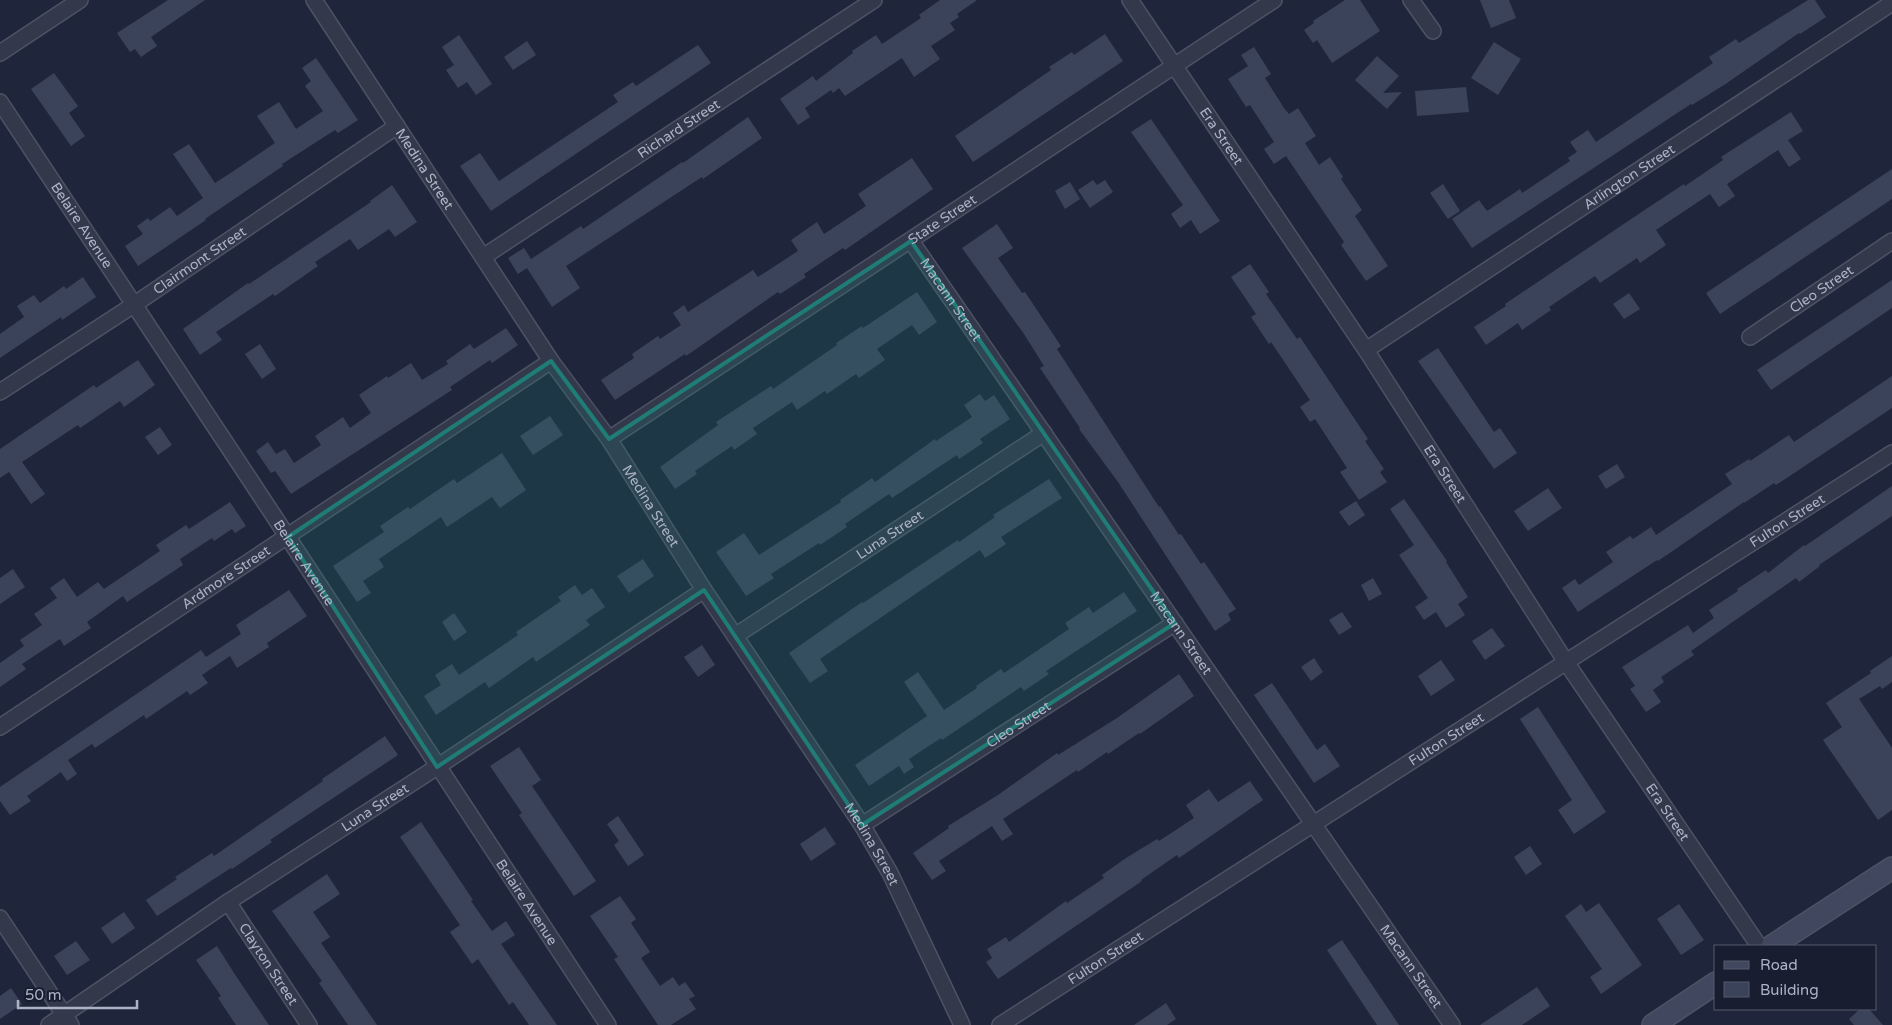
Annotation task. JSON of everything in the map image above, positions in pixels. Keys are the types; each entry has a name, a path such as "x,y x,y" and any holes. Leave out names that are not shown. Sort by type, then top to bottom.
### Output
{"main road":[{"path":"1774,945 1892,868"},
{"path":"1652,1025 1714,984"}],"street":[{"path":"0,53 80,0"},
{"name":"Medina Street","path":"314,0 551,361 609,439 704,590 862,825 890,873 962,1025"},
{"name":"Richard Street","path":"483,257 874,0"},
{"name":"Era Street","path":"1130,0 1366,350 1566,662 1758,945"},
{"name":"State Street","path":"609,439 1274,0"},
{"path":"1411,0 1433,31"},
{"name":"Arlington Street","path":"1366,350 1892,3"},
{"name":"Belaire Avenue","path":"0,102 135,304 608,1025"},
{"name":"Clairmont Street","path":"0,392 135,304 397,126"},
{"name":"Macann Street","path":"911,241 1452,1025"},
{"name":"Cleo Street","path":"1750,337 1892,241"},
{"name":"Ardmore Street","path":"0,727 551,361"},
{"name":"Luna Street","path":"735,636 1044,433"},
{"name":"Fulton Street","path":"1000,1025 1892,453"},
{"name":"Luna Street","path":"49,1025 67,1020 228,902 437,767 704,590"},
{"name":"Cleo Street","path":"862,825 1175,623"},
{"name":"Clayton Street","path":"228,902 309,1025"},
{"path":"0,918 67,1020"}],"highlighted area":[{"path":"911,241 1175,623 862,825 704,590 437,767 288,537 551,361 609,439"}],"building":[{"path":"168,0 205,0 151,37 157,46 141,57 135,49 130,52 117,33"},
{"path":"940,0 977,0 957,14 959,17 950,23 955,30 931,46 940,59 914,77 902,58 845,96 839,88 833,93 831,90 805,108 810,117 798,125 780,99 813,76 816,81 853,53 852,51 876,35 882,44 921,18 919,15"},
{"path":"1345,0 1360,0 1380,31 1332,63 1317,40 1313,43 1304,30 1314,23 1313,21"},
{"path":"1480,0 1509,0 1516,18 1491,28"},
{"path":"1808,0 1815,0 1826,17 1472,248 1452,219 1479,200 1487,211 1520,189 1522,193 1570,161 1568,158 1577,152 1570,142 1588,130 1596,142 1713,63 1709,57 1736,39 1739,43"},
{"path":"1105,34 1123,61 973,162 955,136 1051,70 1049,67 1072,52 1074,55"},
{"path":"459,35 492,84 476,95 467,82 458,88 446,70 454,65 442,47"},
{"path":"527,41 536,55 513,70 504,57"},
{"path":"1494,42 1521,59 1498,95 1471,78"},
{"path":"698,45 711,63 491,211 460,166 480,153 499,181 618,102 613,95 633,82 636,86"},
{"path":"1254,47 1271,74 1265,78 1284,108 1289,114 1298,108 1316,136 1305,143 1319,165 1330,157 1343,177 1341,179 1362,210 1355,216 1388,266 1366,281 1341,245 1344,242 1286,156 1274,164 1264,149 1274,142 1250,105 1246,107 1228,79 1248,66 1241,55"},
{"path":"1377,56 1399,76 1383,93 1402,92 1387,109 1355,80"},
{"path":"316,58 358,120 338,133 335,130 282,164 283,166 138,266 125,246 143,234 137,226 148,218 150,221 170,207 177,216 203,198 173,154 189,144 215,183 275,143 257,116 279,102 296,129 323,111 305,86 311,81 302,68"},
{"path":"54,73 78,106 69,113 85,136 71,146 31,89"},
{"path":"1466,87 1469,112 1417,116 1415,91"},
{"path":"1791,112 1803,131 1788,140 1801,159 1789,167 1778,150 1727,184 1735,196 1719,207 1710,194 1656,230 1666,245 1640,263 1637,258 1600,283 1595,276 1549,307 1551,310 1522,330 1518,323 1486,345 1474,327 1643,211 1723,160 1721,157"},
{"path":"748,117 762,138 703,179 702,177 566,266 580,288 552,307 527,268 518,274 508,258 524,248 531,259 581,226 583,229 683,163"},
{"path":"1151,119 1220,221 1200,234 1191,220 1180,228 1171,214 1183,205 1131,132"},
{"path":"912,158 933,189 845,250 843,248 804,274 806,277 780,294 778,292 686,356 685,354 615,400 601,380 634,358 632,354 658,336 660,339 681,325 673,313 684,305 688,312 753,270 758,277 798,251 791,240 817,222 824,234 866,206 858,194"},
{"path":"1892,169 1892,199 1720,314 1706,293"},
{"path":"1093,180 1097,185 1105,180 1113,192 1090,208 1078,190"},
{"path":"1070,182 1080,199 1065,209 1055,191"},
{"path":"1443,184 1460,211 1448,219 1430,193"},
{"path":"392,185 417,222 395,237 389,229 358,250 350,239 315,262 318,266 275,296 273,294 216,332 222,340 200,355 183,329 248,283 371,202"},
{"path":"997,224 1013,248 998,258 1022,293 1025,292 1061,346 1057,349 1159,507 1179,535 1181,534 1201,564 1204,562 1236,609 1228,614 1231,620 1215,631 1118,482 1079,429 1040,368 1044,366 1024,334 962,248"},
{"path":"1250,264 1269,292 1266,294 1297,339 1300,337 1368,439 1365,441 1384,469 1380,472 1387,482 1359,500 1340,472 1347,468 1315,419 1310,422 1300,407 1310,400 1271,342 1269,344 1251,317 1256,314 1231,277"},
{"path":"83,277 96,297 62,320 61,317 0,358 0,334 24,317 17,306 34,295 40,303 64,286 66,289"},
{"path":"1892,280 1892,308 1771,390 1757,370"},
{"path":"917,292 937,322 919,335 912,325 877,349 885,360 859,378 856,374 827,394 825,391 797,410 792,402 753,428 757,434 734,450 732,446 695,471 697,474 675,489 660,467 718,425 716,422 771,386 773,389 837,345 836,343 862,326 863,328"},
{"path":"1629,293 1640,309 1624,319 1613,304"},
{"path":"506,328 518,345 492,363 490,360 450,387 452,390 291,494 275,471 271,473 256,451 268,442 276,454 285,449 294,463 321,445 315,436 343,417 350,428 371,413 359,395 387,376 388,378 411,363 422,380 448,364 446,361 470,344 474,349"},
{"path":"260,344 276,369 262,379 245,354"},
{"path":"1438,348 1494,432 1500,428 1517,453 1494,469 1418,361"},
{"path":"138,360 155,385 124,407 120,401 80,428 78,425 22,462 45,494 31,504 9,472 0,478 0,449 94,385 96,388"},
{"path":"1892,376 1892,408 1776,485 1774,483 1744,502 1658,561 1578,612 1562,588 1575,579 1579,585 1613,562 1606,552 1630,536 1633,539 1651,527 1656,535 1732,484 1725,474 1749,459 1750,461 1789,435 1794,442"},
{"path":"980,394 985,401 994,395 1010,419 980,439 983,443 959,459 957,455 892,498 889,494 845,524 847,527 771,574 774,578 746,596 716,552 744,533 759,555 841,502 840,500 872,478 875,482 935,439 936,441 972,417 964,405"},
{"path":"550,416 563,435 533,455 520,436"},
{"path":"160,427 172,445 158,455 145,437"},
{"path":"502,453 526,490 500,508 492,497 447,527 441,517 379,559 384,567 363,581 371,593 357,602 333,566 384,532 380,526 408,507 410,509 454,479 457,483"},
{"path":"1617,464 1625,477 1606,489 1598,476"},
{"path":"1049,479 1062,498 1001,537 1006,544 985,558 980,550 820,659 828,671 810,683 789,653 862,602 958,540 959,542 995,517 993,515"},
{"path":"1892,486 1892,516 1819,565 1799,582 1796,578 1691,651 1694,655 1661,677 1664,682 1653,690 1661,702 1646,712 1630,689 1635,686 1622,667 1688,625 1693,633 1714,618 1709,610 1738,591 1737,589 1766,570 1768,573 1804,545"},
{"path":"1548,488 1562,508 1528,531 1514,511"},
{"path":"1404,499 1447,561 1468,597 1458,604 1465,615 1446,628 1436,612 1424,620 1415,607 1428,598 1399,555 1414,545 1390,509"},
{"path":"1356,501 1365,515 1349,526 1339,512"},
{"path":"230,502 246,526 235,533 232,529 214,541 212,538 180,559 183,565 127,602 123,596 87,622 91,628 64,646 60,639 22,664 26,669 0,687 0,663 24,646 20,640 42,625 34,614 57,598 50,588 64,578 77,597 98,582 104,589 160,551 156,545 186,525 189,529"},
{"path":"643,559 654,576 629,593 617,576"},
{"path":"13,569 25,587 0,604 0,578"},
{"path":"1373,578 1382,594 1369,601 1361,585"},
{"path":"575,585 582,595 592,588 605,607 586,620 590,625 536,662 533,657 489,688 485,682 436,715 424,696 441,685 435,675 452,664 459,675 518,635 516,632 561,601 558,597"},
{"path":"289,590 307,616 267,643 269,647 237,668 230,656 202,675 208,683 190,695 187,691 146,719 144,715 95,748 92,744 68,760 77,774 67,781 61,772 27,796 31,801 10,815 0,801 0,787 201,650 206,657 241,634 236,625"},
{"path":"1124,592 1137,611 1046,671 1049,674 1024,691 1021,687 942,740 941,738 909,759 914,767 904,774 899,766 869,786 855,765 927,716 904,682 918,672 944,710 1001,669 1004,673 1069,629 1065,623 1089,607 1093,613"},
{"path":"1342,612 1352,627 1339,635 1329,620"},
{"path":"454,613 467,632 454,641 442,622"},
{"path":"1492,628 1505,646 1485,660 1472,641"},
{"path":"702,645 715,665 698,677 684,657"},
{"path":"1892,656 1892,682 1882,689 1880,686 1859,699 1892,748 1892,810 1878,820 1823,740 1842,727 1826,703 1871,673 1870,671"},
{"path":"1314,658 1323,672 1311,681 1301,667"},
{"path":"1441,660 1455,680 1431,696 1418,676"},
{"path":"1179,674 1194,696 1140,734 1108,754 1107,752 1078,772 1077,770 1003,819 1013,834 1002,841 992,826 939,861 946,871 932,880 913,853 949,828 948,826 998,795 1057,753 1058,755 1117,718"},
{"path":"1272,683 1317,750 1325,744 1340,766 1314,783 1254,695"},
{"path":"1538,707 1606,812 1574,834 1558,810 1572,800 1520,719"},
{"path":"385,736 398,755 270,840 272,842 232,869 157,916 146,900 177,879 175,877 212,853 214,856"},
{"path":"519,747 541,780 532,786 596,881 574,896 519,815 522,813 490,766"},
{"path":"1250,781 1263,800 1179,858 1177,855 998,979 986,962 992,958 987,949 1006,937 1009,942 1066,901 1067,903 1104,878 1102,875 1126,858 1157,839 1159,841 1194,818 1186,805 1209,789 1218,802"},
{"path":"618,816 644,855 628,866 614,845 619,841 607,824"},
{"path":"421,822 492,931 506,921 515,935 501,944 557,1025 529,1025 513,1002 509,1005 478,959 472,964 450,932 460,925 400,837"},
{"path":"825,827 836,844 811,861 800,844"},
{"path":"1530,846 1542,864 1526,875 1514,857"},
{"path":"327,874 340,894 313,912 330,937 321,943 377,1025 348,1025 319,983 322,981 272,911"},
{"path":"620,896 636,919 631,923 650,952 641,958 660,986 673,977 679,986 685,982 695,996 689,999 696,1009 671,1025 658,1025 614,959 618,957 590,916"},
{"path":"1599,903 1642,965 1601,994 1590,977 1602,969 1565,916 1581,904 1586,912"},
{"path":"1679,904 1704,940 1681,955 1657,919"},
{"path":"124,912 135,928 112,944 101,928"},
{"path":"1342,940 1399,1025 1377,1025 1327,950"},
{"path":"76,941 90,960 67,975 54,956"},
{"path":"217,946 269,1025 236,1025 218,998 221,996 196,960"},
{"path":"1537,987 1550,1006 1522,1025 1480,1025"},
{"path":"11,988 22,1004 0,1019 0,996"},
{"path":"1166,1003 1176,1019 1167,1025 1134,1025"},
{"path":"1859,1010 1870,1010 1883,1025 1854,1025 1849,1019"}]}
